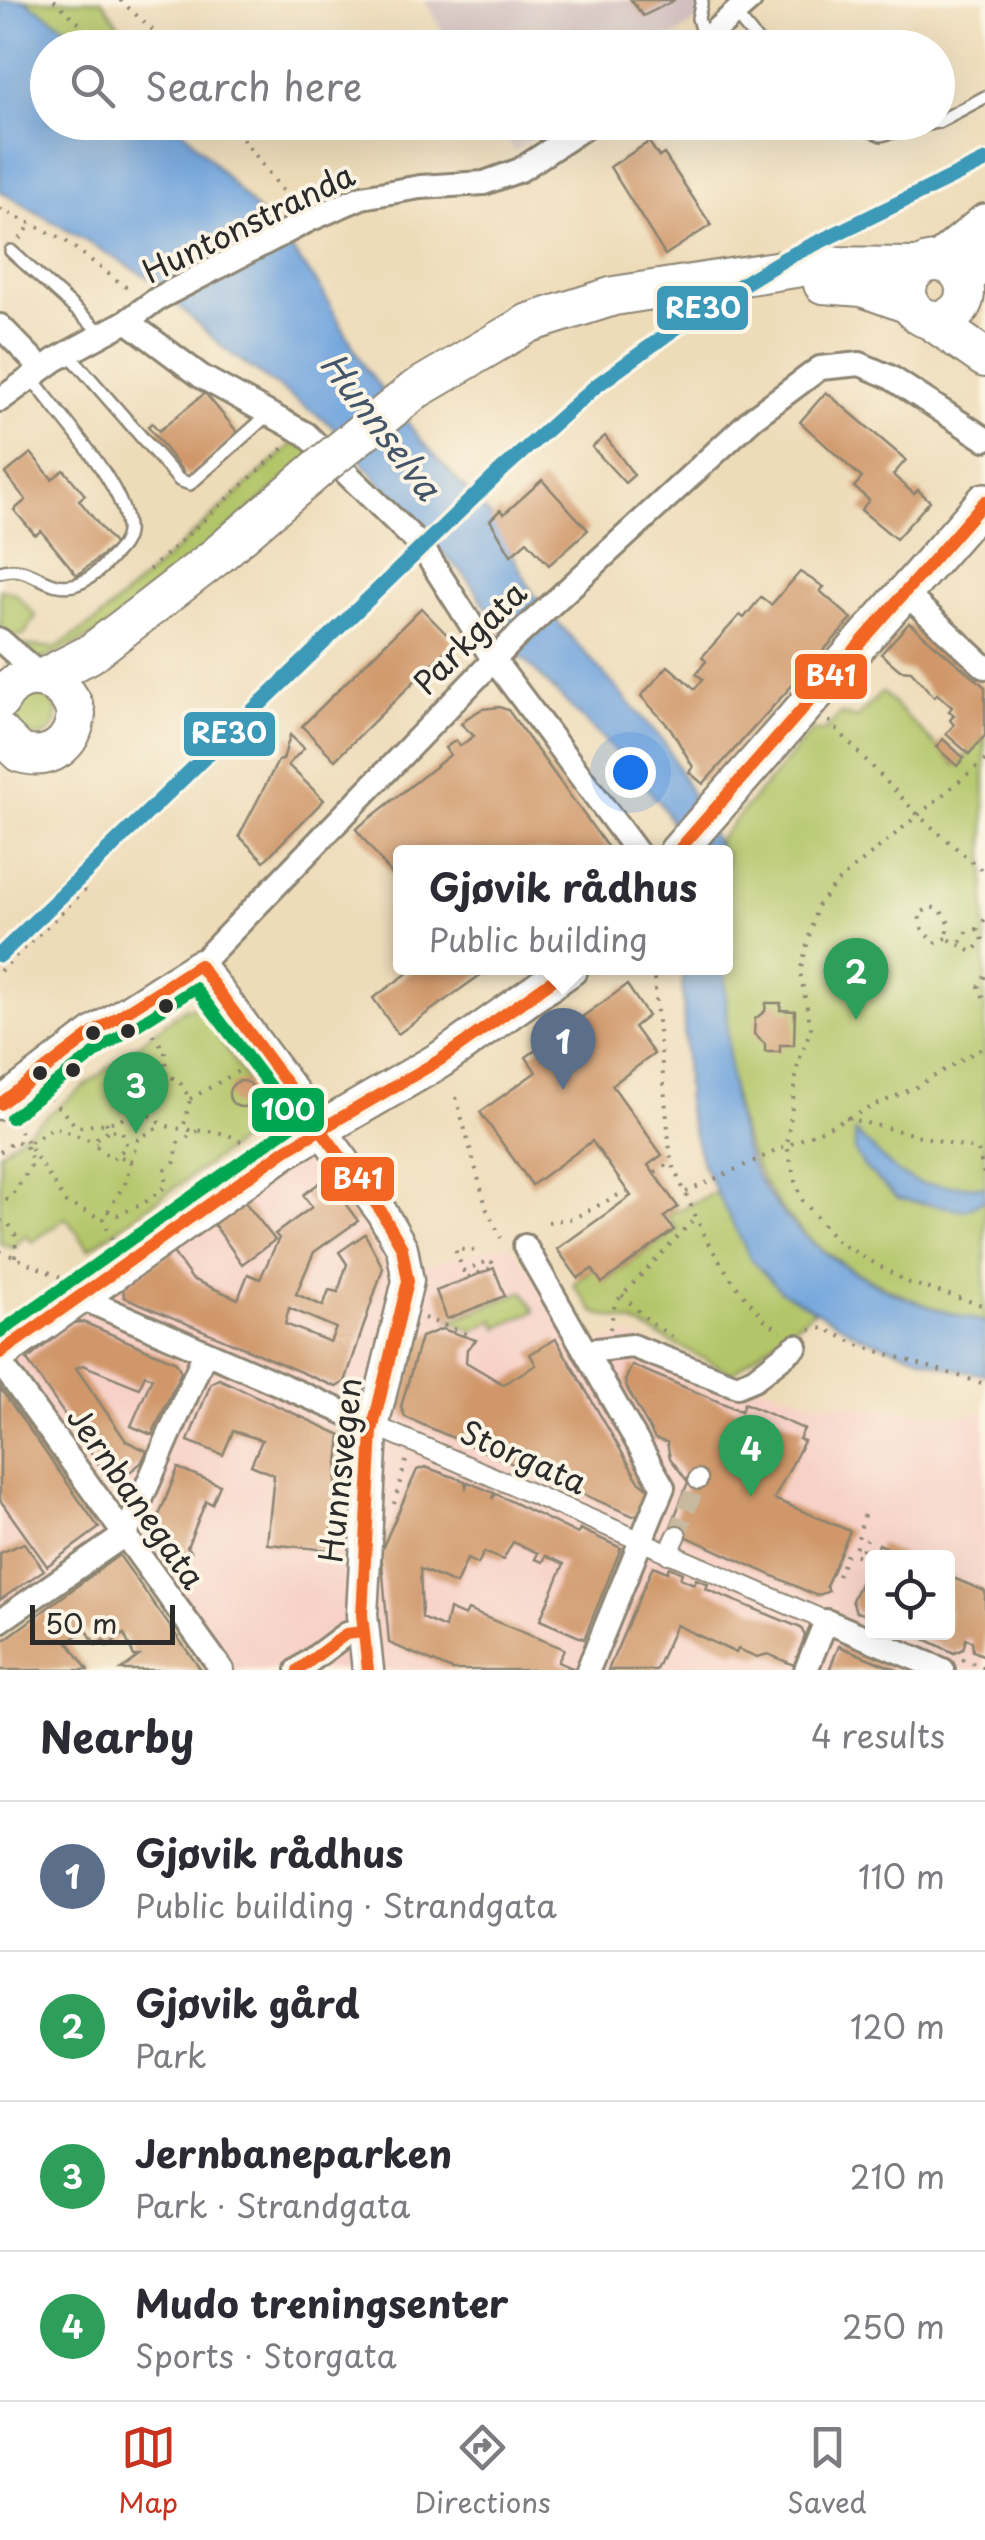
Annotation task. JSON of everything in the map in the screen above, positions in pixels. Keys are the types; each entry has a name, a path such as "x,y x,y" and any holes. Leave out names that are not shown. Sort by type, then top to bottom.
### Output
{"highway":[{"path":"10,752 49,754 66,743 76,714 123,652 313,451 488,343 572,306 652,288 808,266 959,279"},
{"path":"726,278 862,287 942,320 959,309 959,279"},
{"path":"959,279 907,284 921,312 985,358"},
{"path":"0,700 22,680 43,678 90,654 218,555"},
{"path":"43,678 66,690 76,714"}],"main road":[{"path":"959,279 985,222"},
{"path":"684,845 985,501"},
{"path":"906,594 954,568 985,534"},
{"path":"5,1111 106,1024 198,965 322,1126"},
{"path":"0,1353 72,1285 322,1126 440,1060 560,975"},
{"name":"Hunnsvegen","path":"322,1126 395,1234 406,1264 406,1304 381,1381 373,1425 363,1554 363,1632 374,1670"}],"street":[{"path":"716,30 743,8"},
{"name":"Huntonstranda","path":"0,400 36,373 153,302 307,222 362,197 420,187 484,184 520,170 566,140"},
{"path":"127,321 202,377 271,412 422,548 494,659 632,845"},
{"path":"0,326 36,373"},
{"name":"Parkgata","path":"198,965 552,602 753,418 820,368 860,364 890,377 985,439"},
{"path":"906,594 985,667"},
{"path":"0,640 43,678"},
{"path":"525,1246 663,1487 588,1670"},
{"name":"Storgata","path":"72,1285 93,1303 204,1356 943,1670"},
{"path":"588,1351 632,1346 737,1386 754,1379 796,1346"},
{"path":"0,1621 82,1556 126,1534 204,1356"},
{"name":"Jernbanegata","path":"0,1362 222,1670"},
{"path":"668,1554 677,1535"},
{"path":"806,1670 826,1621"},
{"path":"298,1670 346,1634 363,1632"}],"lane":[{"path":"698,30 702,0"},
{"path":"955,113 985,97"},
{"path":"10,250 103,334"},
{"path":"68,353 179,480 190,484 271,412"},
{"path":"0,572 14,567 57,585 73,586 96,574 124,545 128,527 107,479 36,373"}],"path":[{"path":"54,0 86,30"},
{"path":"120,0 152,30"},
{"path":"244,140 307,222"},
{"path":"0,208 63,239 153,302"},
{"path":"138,580 294,439 313,451"},
{"path":"829,721 918,814 985,872"},
{"path":"985,760 836,884 816,906 800,972 811,1028 798,1063 788,1145 803,1200 838,1242 908,1282 985,1306"},
{"path":"0,971 87,888"},
{"path":"947,938 949,923 940,910 931,907 919,914 920,927 934,943 947,938 972,952 984,941 978,929"},
{"path":"960,942 985,919"},
{"path":"654,975 671,1162 708,1244 734,1283 776,1330 824,1328 858,1345 985,1384"},
{"path":"985,976 979,986 985,1001"},
{"path":"148,1026 165,1052 166,1075"},
{"path":"686,1192 916,1087 985,1046"},
{"path":"190,1099 247,1066"},
{"path":"45,1090 77,1127 106,1122 144,1107 157,1077 166,1075 179,1081 190,1099 184,1130"},
{"path":"456,1097 487,1210 501,1238"},
{"path":"144,1107 162,1125 217,1131 246,1145"},
{"path":"5,1111 66,1203 103,1219 112,1239"},
{"path":"846,1118 985,1152"},
{"path":"106,1122 108,1130"},
{"path":"103,1219 125,1183 138,1139 162,1125"},
{"path":"28,1142 54,1127 97,1143 102,1154 112,1159 127,1147 126,1137 122,1131 108,1130"},
{"path":"97,1143 108,1130"},
{"path":"107,1212 117,1215 143,1204 166,1186 166,1170 175,1162 178,1143 197,1131"},
{"path":"0,1152 14,1141 25,1144 33,1162 11,1198 0,1202"},
{"path":"978,1150 985,1178"},
{"path":"120,1156 131,1161"},
{"path":"655,1172 671,1162"},
{"path":"548,1222 574,1218 626,1191"},
{"path":"609,1333 615,1303 697,1216"},
{"path":"0,1221 8,1223 16,1236 15,1257"},
{"path":"464,1270 491,1260 494,1267 466,1278 455,1249 482,1252"},
{"path":"0,1251 72,1285"},
{"path":"622,1295 652,1323 684,1344"},
{"path":"424,1318 473,1336"},
{"path":"394,1506 412,1442"},
{"path":"864,1514 863,1533 854,1554 860,1556 867,1539"},
{"path":"838,1576 849,1548"}],"shaded area":[{"path":"424,0 724,0 683,30 442,30"},
{"path":"507,140 530,140 514,151"},
{"path":"326,1126 419,1267 508,1244 595,1343 628,1335 722,1375 818,1402 961,1416 985,1411 985,1670 226,1670 127,1529 0,1620 0,1347"}],"green space":[{"path":"24,0 102,0 122,30 71,30"},
{"path":"298,439 315,454 117,625 41,660 20,645 55,648 99,619"},
{"path":"0,589 15,593 36,616 24,635 10,638 0,627"},
{"path":"882,692 956,766 985,736 985,1322 937,1309 893,1291 810,1239 772,1195 747,1145 732,1091 724,975 733,975 733,845 719,845 718,840 812,731 825,731 840,714 857,718"},
{"path":"36,695 51,701 57,716 51,731 36,737 21,731 15,716 21,701"},
{"path":"200,1006 260,1103 262,1125 89,1249 66,1218 32,1242 26,1235 13,1248 0,1243 0,1152 185,1008"},
{"path":"716,1192 736,1227 815,1310 732,1373 634,1323 595,1313 573,1284 595,1267 606,1281 677,1229 667,1215"},
{"path":"523,1291 535,1311 498,1328 495,1320 473,1331 450,1321"}],"water":[{"name":"Hunnselva","path":"0,0 24,0 71,30 30,30 30,140 192,140 288,245 320,287 365,368 421,440 496,523 533,594 665,743 717,845 684,845 662,806 629,765 520,656 465,575 423,534 331,425 226,350 149,278 0,191"},
{"path":"682,975 725,975 728,1052 736,1116 756,1174 777,1207 836,1261 871,1282 909,1299 985,1322 985,1375 947,1367 860,1336 781,1291 752,1261 702,1164 687,1109"},
{"path":"855,1132 898,1173 921,1184 985,1187 985,1200 965,1210 898,1199 864,1167 855,1152"}],"pier":[{"path":"473,488 483,499 431,549 420,539"}],"building":[{"path":"631,0 675,0 643,16"},
{"path":"649,142 659,157 664,154 711,225 665,255 610,167"},
{"path":"826,392 906,460 893,475 914,494 918,490 930,501 896,539 861,510 869,500 854,487 862,478 800,422"},
{"path":"205,393 239,434 187,477 148,426 152,423 159,431"},
{"path":"605,436 634,475 625,483 592,447"},
{"path":"31,453 52,479 64,470 85,495 79,500 115,545 77,575 41,531 35,535 14,510 26,500 5,474"},
{"path":"542,480 588,530 549,565 527,541 511,555 490,520 500,510 504,514"},
{"path":"800,572 824,587 820,591 852,619 703,784 689,772 693,767 671,729 641,696 668,666 695,689 703,679 696,674 706,661 702,657 740,615 744,618 761,597 771,605"},
{"path":"421,608 454,642 335,760 302,726"},
{"path":"909,623 985,687 985,736 969,754 946,734 954,725 950,720 954,715 949,711 952,707 937,694 934,697 911,671 900,670 881,654"},
{"path":"482,709 508,710 606,845 393,845 393,876 356,829 450,755 445,748 456,740 460,746 474,736 461,724"},
{"path":"290,735 304,748 288,765 324,800 264,861 239,836 278,761 283,760"},
{"path":"943,739 964,758 957,766 936,747"},
{"path":"405,975 480,975 398,1034 373,998"},
{"path":"627,985 648,1016 634,1027 654,1054 612,1085 662,1155 648,1165 678,1207 664,1217 674,1230 602,1283 592,1269 578,1278 557,1249 631,1196 592,1141 532,1185 480,1112 536,1072 526,1057"},
{"path":"766,1003 781,1003 780,1010 795,1011 794,1045 780,1045 780,1052 765,1052 765,1044 754,1034 755,1019 765,1011"},
{"path":"242,1081 251,1085 255,1094 251,1103 242,1107 233,1103 229,1094 233,1085"},
{"path":"322,1181 330,1183 358,1221 314,1252 296,1294 323,1306 329,1290 338,1292 347,1264 339,1252 365,1234 383,1268 345,1382 336,1387 124,1297 123,1286 172,1251 192,1279 238,1299 248,1274 260,1279 279,1238 275,1234 312,1207 303,1195","holes":["289,1308 336,1328 330,1342 285,1324"]},
{"path":"244,1201 275,1240 242,1264 213,1223"},
{"path":"494,1268 505,1296 447,1319 436,1291"},
{"path":"83,1322 176,1362 181,1372 152,1435 131,1426 152,1378 145,1375 139,1388 83,1365 76,1368 126,1441 147,1451 141,1463 113,1485 27,1360 72,1323"},
{"path":"442,1329 476,1340 467,1349 466,1362 503,1384 536,1365 530,1354 556,1339 638,1480 649,1489 642,1512 633,1516 405,1417 401,1407 421,1337"},
{"path":"632,1365 741,1411 744,1403 804,1429 799,1439 804,1441 774,1499 850,1531 826,1586 829,1591 817,1596 670,1529 688,1482 670,1458 667,1442 655,1439 627,1388 625,1381"},
{"path":"219,1379 341,1435 329,1550 267,1544 274,1475 251,1465 262,1440 233,1431 223,1455 188,1441 211,1383"},
{"path":"0,1388 99,1528 47,1566 0,1500"},
{"path":"425,1467 465,1481 466,1487 468,1482 494,1493 492,1499 496,1494 578,1534 580,1529 621,1548 584,1639 540,1620 564,1564 546,1556 543,1562 535,1559 538,1553 513,1542 503,1560 484,1552 478,1564 467,1559 456,1584 420,1569 422,1618 445,1628 449,1609 465,1616 468,1610 564,1649 558,1662 577,1670 452,1670 389,1643 381,1551 417,1470"},
{"path":"178,1468 220,1485 212,1504 206,1501 187,1547 191,1552 170,1568 150,1538"},
{"path":"24,1543 44,1570 0,1600 0,1553"},
{"path":"119,1555 201,1670 121,1670 139,1656 134,1656 124,1634 107,1646 104,1640 96,1645 86,1629 68,1642 88,1670 0,1670 0,1643"},
{"path":"653,1566 667,1572 669,1567 682,1573 680,1578 694,1584 696,1579 708,1584 706,1589 801,1628 805,1636 794,1665 768,1654 757,1657 738,1649 736,1653 676,1625 656,1670 608,1670"},
{"path":"865,1573 865,1614 856,1612 852,1600"},
{"path":"955,1579 985,1591 985,1656 973,1651 972,1641 966,1639 963,1649 954,1653 927,1640 955,1640"},
{"path":"839,1646 897,1670 829,1670"}],"tunnel":[{"path":"677,1535 698,1480"}],"transit line":[{"name":"RE30","path":"0,955 503,469 596,386 703,308 786,258 985,161"},
{"name":"B41","path":"683,845 985,501"},
{"name":"B41","path":"0,1104 93,1033 199,965 381,1211 402,1248 408,1281 372,1431 362,1615 368,1670"},
{"name":"B41","path":"0,1353 287,1149 440,1060 560,975"},
{"name":"100","path":"0,1332 297,1122 195,988 103,1047 11,1118"},
{"name":"B41","path":"298,1670 346,1634 363,1632"}],"place":[{"name":"Gjøvik gård","path":"856,1020"},
{"name":"Gjøvik rådhus","path":"563,1090"},
{"name":"Jernbaneparken","path":"136,1134"},
{"name":"Mudo treningsenter","path":"751,1497"}]}
